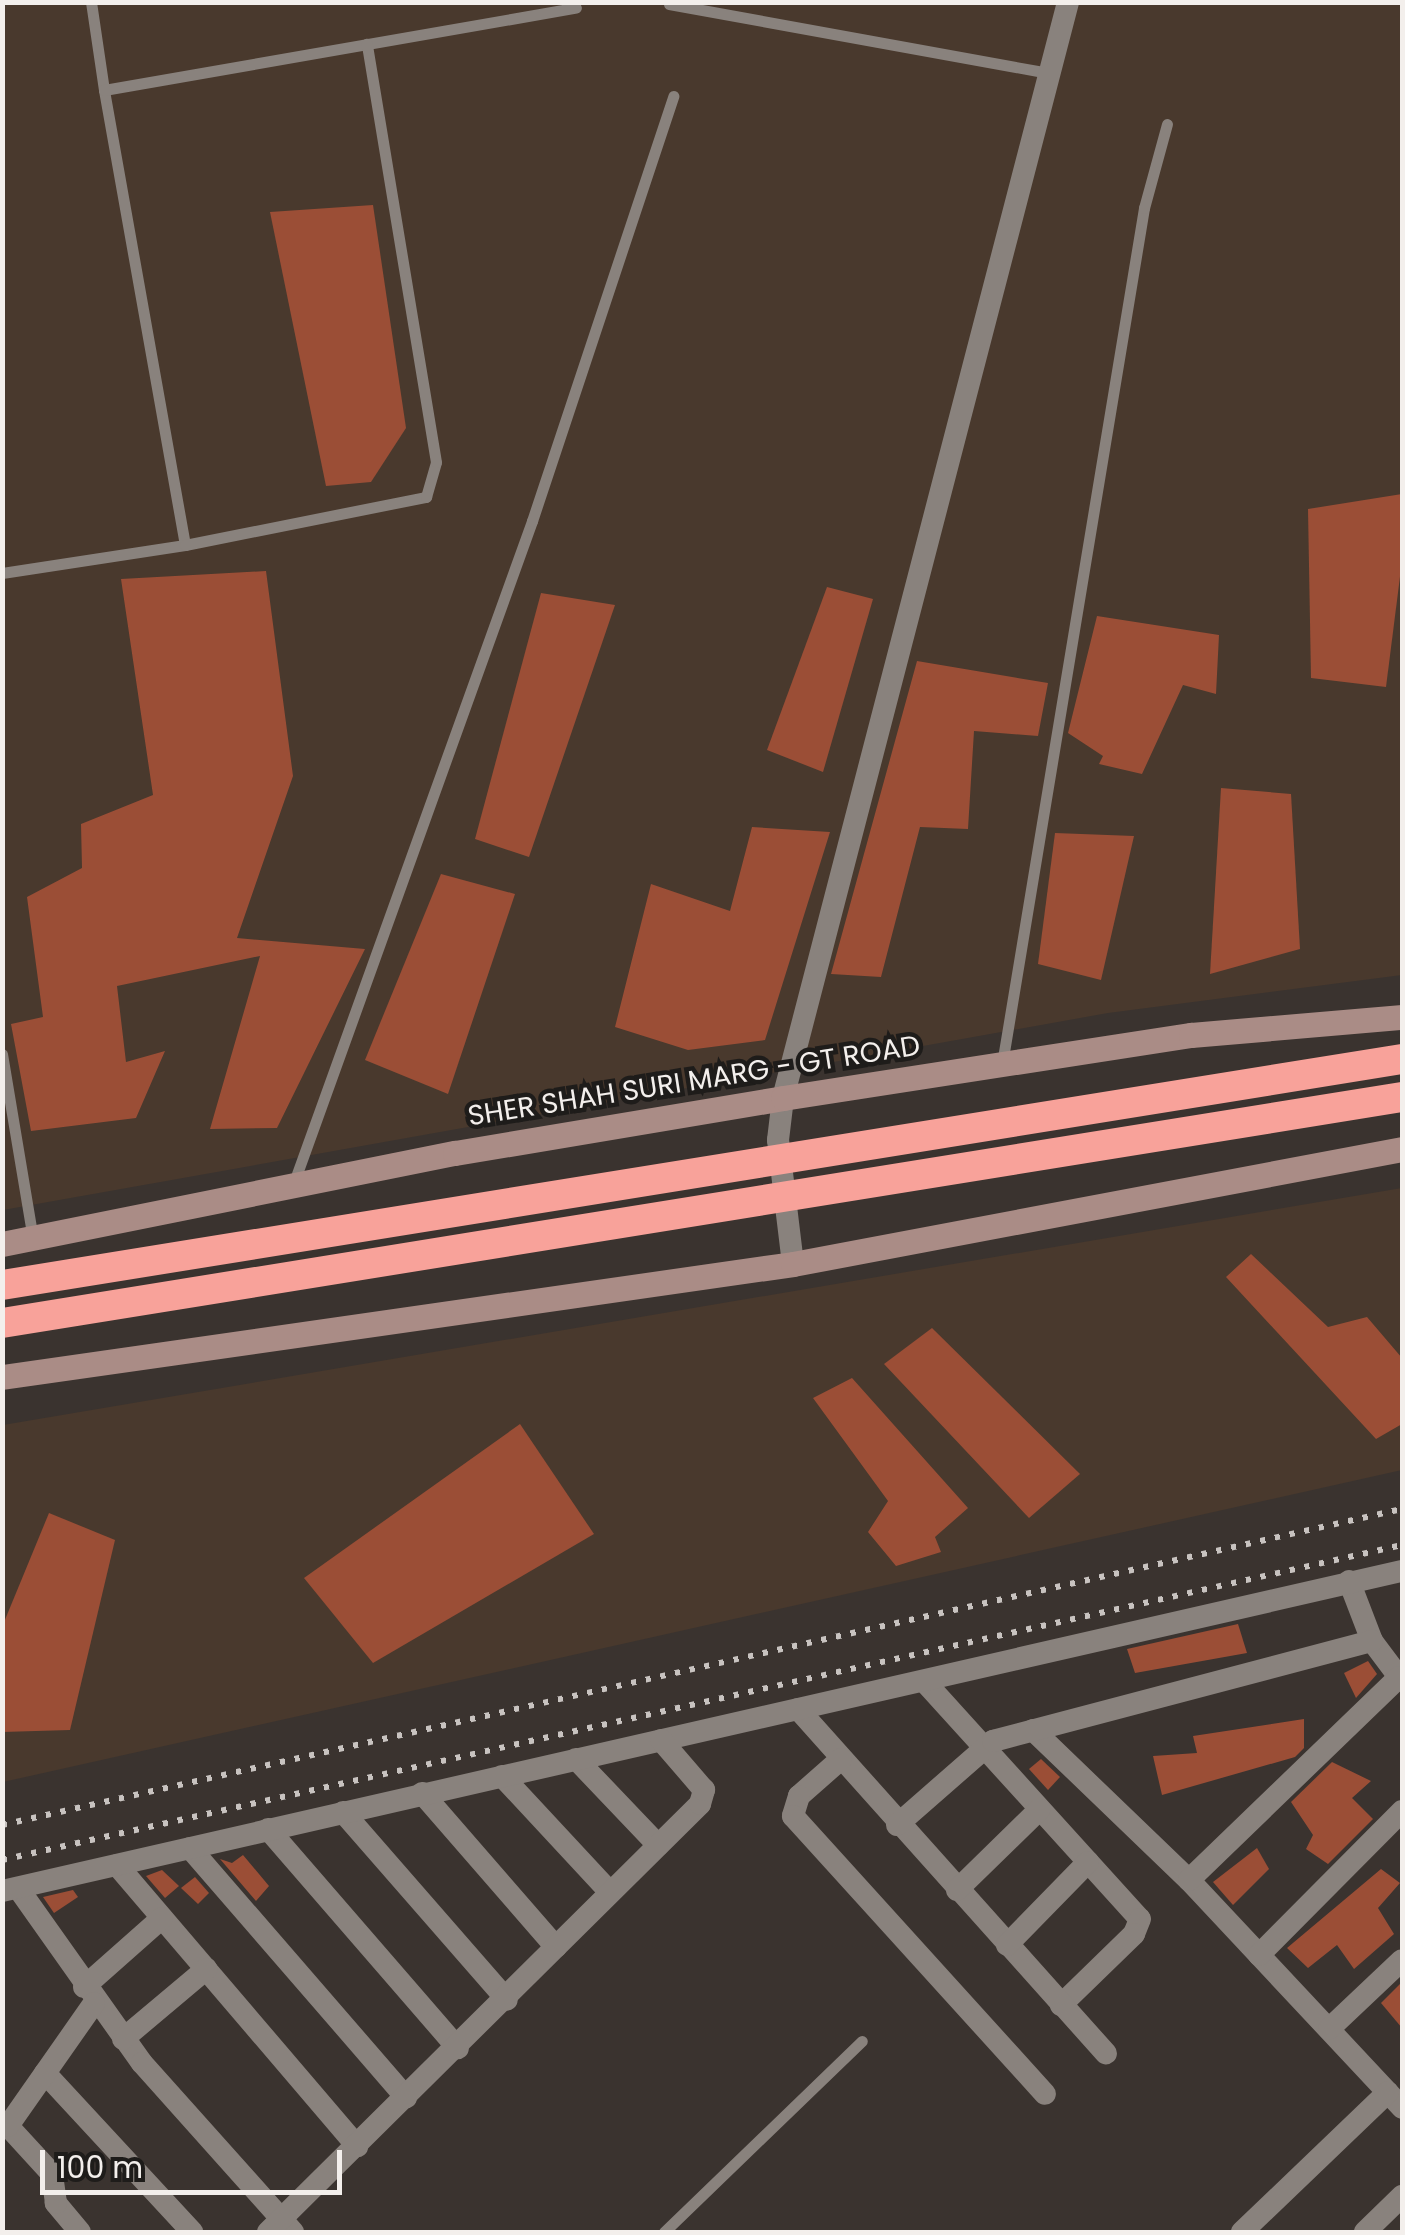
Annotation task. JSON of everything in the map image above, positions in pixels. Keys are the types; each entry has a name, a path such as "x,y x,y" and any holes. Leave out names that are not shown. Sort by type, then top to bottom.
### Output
{"highway":[{"path":"2,1285 1402,1060"},
{"path":"2,1323 1402,1097"}],"street":[{"path":"793,1264 778,1140 783,1098 1068,2"},
{"name":"SHER SHAH SURI MARG - GT ROAD","path":"2,1244 293,1186 783,1098 1191,1034 1402,1017"},
{"path":"2,1377 793,1264 1402,1149"},
{"path":"661,1740 705,1797 507,2000 357,2146 281,2228 122,2039 10,1889 1350,1581 1402,1571"},
{"path":"1189,1880 1401,1679 1372,1641 1350,1581"},
{"path":"897,1824 983,1746 1372,1641"},
{"path":"924,1680 1134,1910 1140,1927 1062,2005"},
{"path":"798,1709 1106,2054"},
{"path":"1033,1730 1189,1880 1398,2101 1242,2232"},
{"path":"576,1759 658,1845"},
{"path":"841,1759 800,1796 793,1816 1046,2094"},
{"path":"502,1776 609,1892"},
{"path":"422,1793 556,1947"},
{"path":"957,1890 1039,1810"},
{"path":"1260,1955 1402,1811"},
{"path":"343,1812 507,2000"},
{"path":"268,1829 458,2048"},
{"path":"190,1848 406,2097"},
{"path":"1007,1945 1088,1862"},
{"path":"117,1865 357,2146"},
{"path":"80,2232 56,2203 52,2174 8,2126 45,2072 89,1995 162,1918"},
{"path":"1329,2029 1402,1960"},
{"path":"122,2039 206,1970"},
{"path":"45,2072 192,2232"},
{"path":"1365,2232 1402,2196"}],"lane":[{"path":"92,2 104,90 186,545"},
{"path":"669,4 1050,73"},
{"path":"104,90 576,8"},
{"path":"2,572 186,545 410,504 426,497 434,482 368,44"},
{"path":"293,1186 532,522 674,96"},
{"path":"1002,1064 1144,208 1166,124"},
{"path":"2,1054 32,1240"},
{"path":"664,2232 862,2041"}],"shaded area":[{"path":"3,3 1402,3 1402,975 1108,1013 3,1210"},
{"path":"1402,1188 1402,1470 3,1782 3,1425"}],"building":[{"path":"373,205 406,428 371,482 326,486 270,212"},
{"path":"1402,494 1402,561 1386,687 1311,678 1308,509"},
{"path":"266,571 293,776 237,938 365,949 277,1128 210,1129 260,956 117,986 126,1062 165,1051 136,1118 31,1131 11,1024 43,1017 27,897 82,868 81,824 153,795 121,579"},
{"path":"827,587 873,599 823,772 767,750"},
{"path":"541,593 615,605 529,857 475,839"},
{"path":"1097,616 1219,635 1216,694 1183,685 1142,774 1099,764 1103,756 1068,733"},
{"path":"917,661 1048,683 1038,736 974,731 968,829 920,827 881,977 831,974"},
{"path":"1221,788 1291,794 1300,949 1210,974"},
{"path":"752,827 830,832 765,1040 688,1050 615,1027 651,884 730,911"},
{"path":"1055,833 1134,836 1101,980 1038,964"},
{"path":"441,874 515,894 448,1094 365,1060"},
{"path":"1251,1254 1328,1327 1367,1317 1402,1358 1402,1424 1376,1439 1226,1277"},
{"path":"932,1328 1080,1474 1029,1518 884,1364"},
{"path":"852,1378 968,1508 935,1537 941,1552 896,1566 868,1532 888,1501 813,1398"},
{"path":"520,1424 594,1534 373,1663 304,1578"},
{"path":"49,1513 115,1540 70,1730 2,1732 2,1627"},
{"path":"1238,1624 1247,1653 1135,1673 1127,1649"},
{"path":"1368,1661 1377,1674 1356,1698 1344,1673"},
{"path":"1304,1719 1304,1748 1295,1757 1162,1795 1153,1756 1197,1753 1193,1736"},
{"path":"1041,1759 1060,1777 1048,1790 1029,1769"},
{"path":"1332,1762 1371,1781 1352,1798 1373,1819 1328,1864 1306,1849 1313,1835 1291,1802"},
{"path":"1257,1848 1269,1869 1233,1905 1213,1882"},
{"path":"243,1855 269,1886 256,1901 220,1859 232,1863"},
{"path":"1381,1869 1400,1883 1378,1908 1394,1934 1354,1969 1337,1945 1308,1968 1287,1948"},
{"path":"162,1870 179,1886 165,1898 146,1876"},
{"path":"195,1877 209,1893 198,1904 181,1888"},
{"path":"73,1890 78,1897 54,1913 43,1897"},
{"path":"1402,1982 1402,2028 1381,2003"}],"railway":[{"path":"2,1825 1402,1509"},
{"path":"2,1860 1402,1545"}]}
